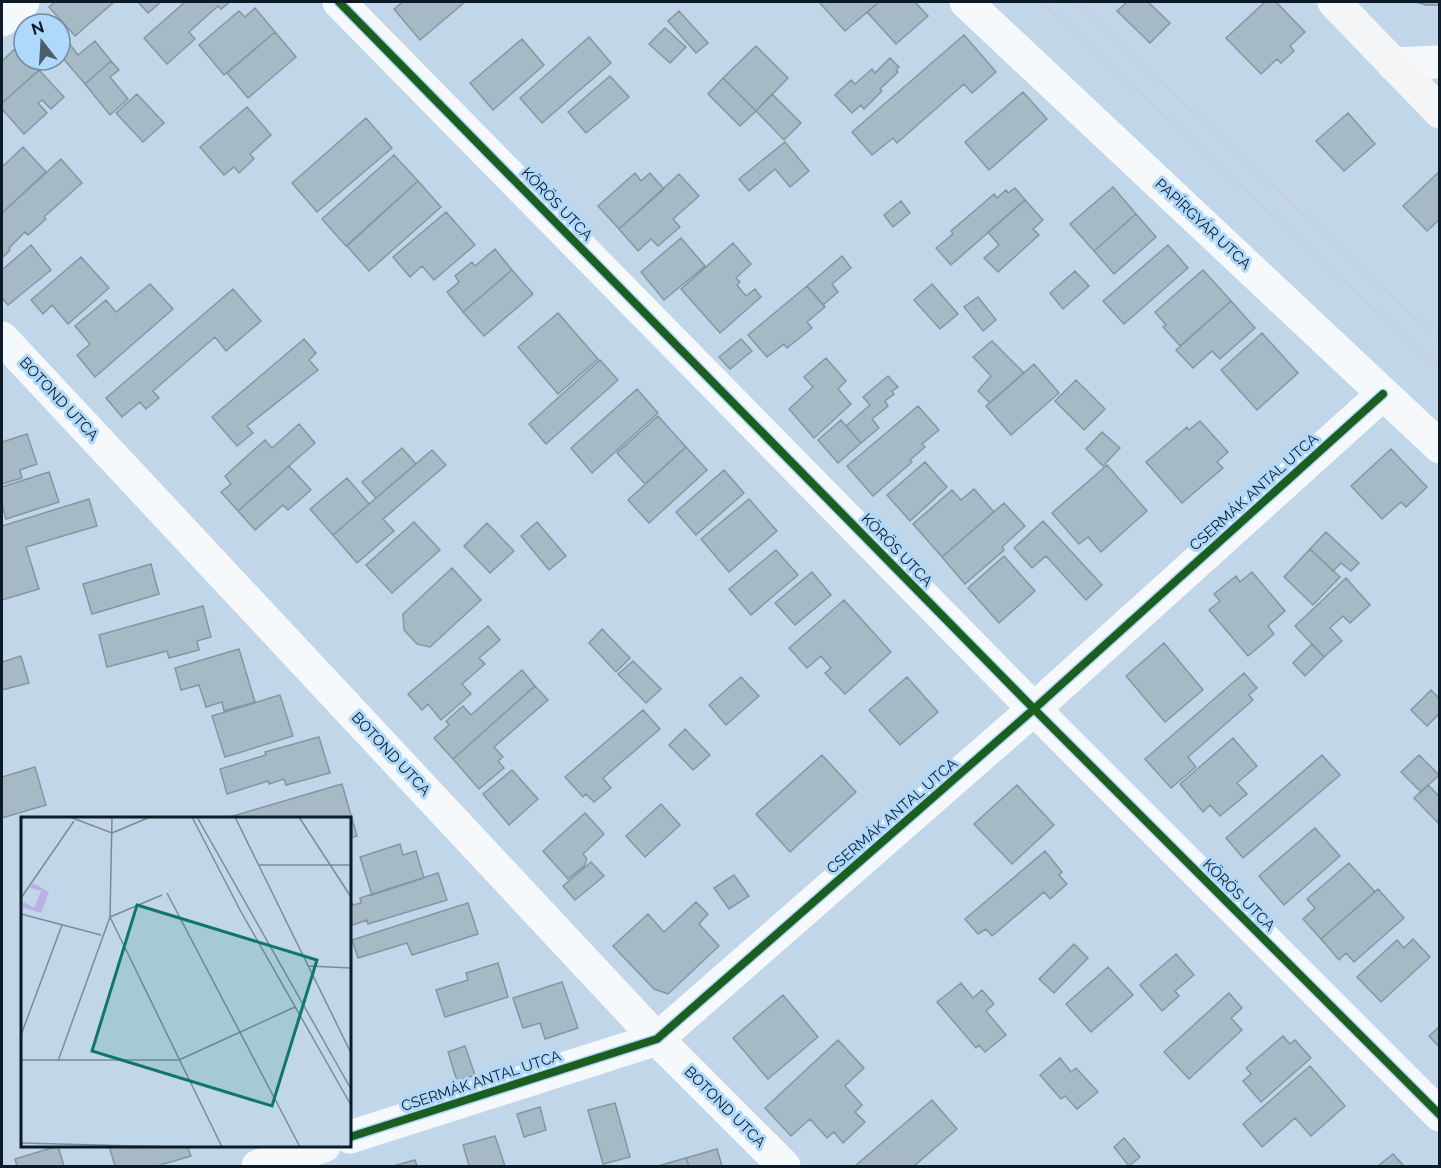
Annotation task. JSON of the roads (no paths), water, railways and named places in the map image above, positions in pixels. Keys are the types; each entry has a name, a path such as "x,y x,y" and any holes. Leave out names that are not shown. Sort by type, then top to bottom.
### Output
{"main road":[{"path":"1334,2 1440,112"}],"street":[{"path":"2,20 23,2"},
{"name":"KÖRÖS UTCA","path":"339,2 1034,709 1440,1115"},
{"name":"PAPÍRGYÁR UTCA","path":"966,2 1440,447"},
{"path":"1393,64 1440,62"},
{"name":"BOTOND UTCA","path":"2,338 657,1039 784,1167"},
{"name":"CSERMÁK ANTAL UTCA","path":"351,1137 657,1039 1034,709 1383,394"},
{"path":"258,1167 321,1147"}],"tram line":[{"path":"1042,2 1440,370"},
{"path":"1075,2 1440,341"}]}
